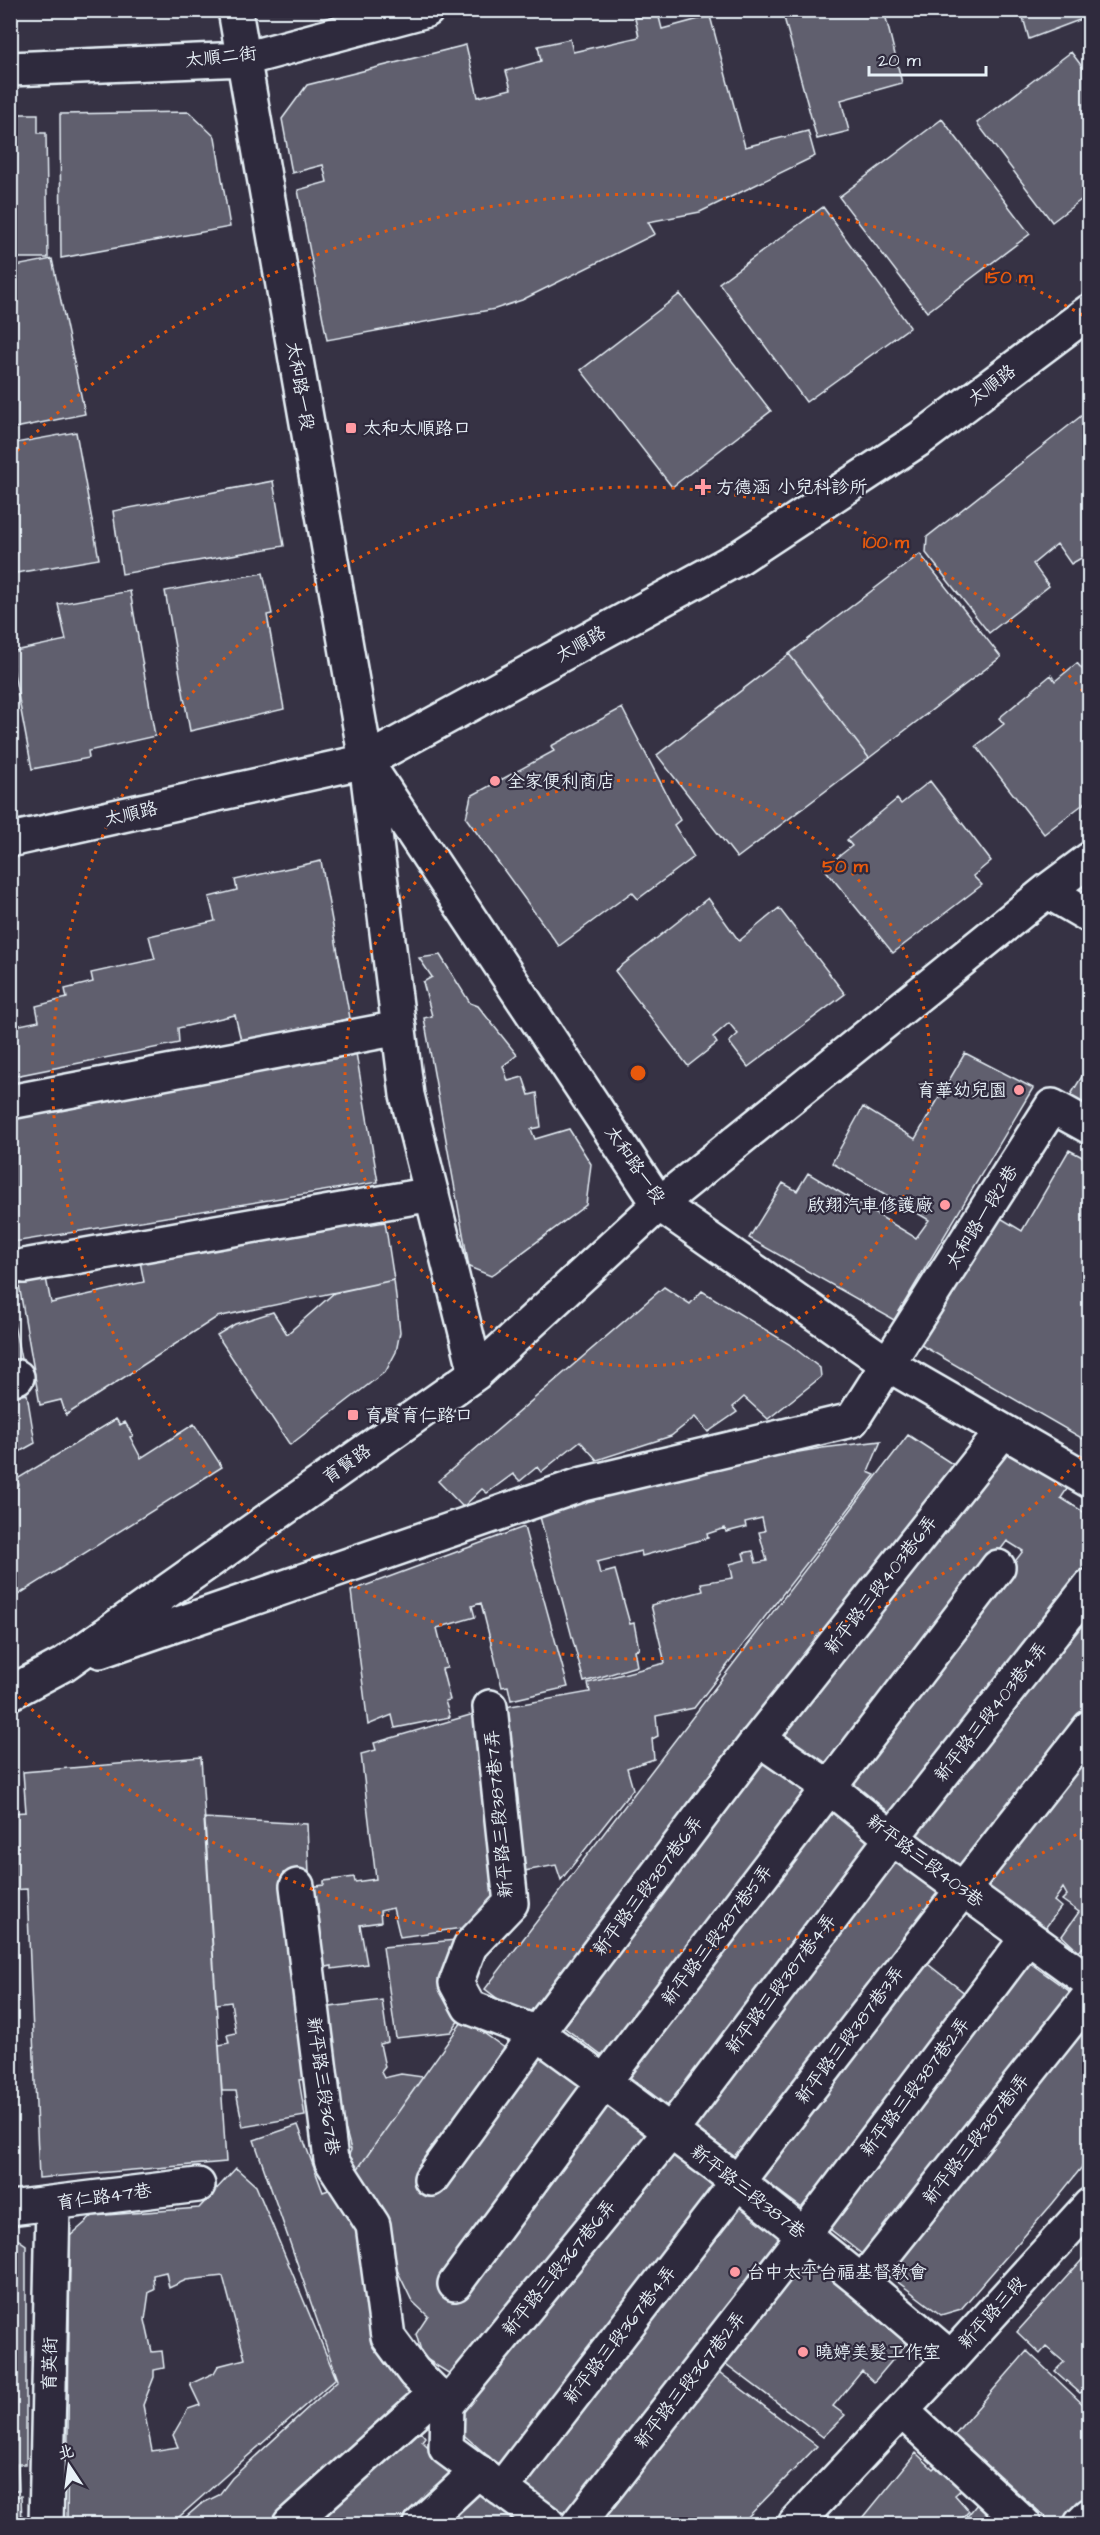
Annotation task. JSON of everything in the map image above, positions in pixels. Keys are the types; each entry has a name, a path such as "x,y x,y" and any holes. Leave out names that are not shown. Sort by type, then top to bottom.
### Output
{"street":[{"name":"太和路一段","path":"235,10 366,761 407,1095 476,1373"},
{"name":"太順二街","path":"10,69 244,59 427,10"},
{"name":"太順路","path":"10,840 366,761 740,557 921,438 1089,310"},
{"name":"太和路一段","path":"366,761 658,1204 889,1365 1089,1482"},
{"name":"育賢路","path":"10,1693 64,1664 476,1373 658,1204 1089,859"},
{"path":"1047,891 1089,916"},
{"path":"10,1102 399,1028"},
{"name":"太和路一段2巷","path":"889,1365 1052,1106 1089,1127"},
{"path":"24,1266 432,1194"},
{"path":"64,1664 583,1484 852,1420 889,1365"},
{"name":"新平路三段403巷6弄","path":"759,1739 1003,1431"},
{"name":"新平路三段387巷5弄","path":"455,2284 604,2082 998,1567"},
{"name":"新平路三段403巷4弄","path":"892,1838 1089,1586"},
{"name":"新平路三段387巷7弄","path":"490,1707 511,1903 470,1946 456,1983 468,2007 537,2033"},
{"name":"新平路三段387巷3弄","path":"738,2182 1089,1727"},
{"name":"新平路三段403巷","path":"759,1739 829,1787 892,1838 1089,1982"},
{"name":"新平路三段387巷6弄","path":"431,2179 537,2033 759,1739"},
{"name":"新平路三段387巷4弄","path":"671,2131 892,1838"},
{"name":"新平路三段367巷","path":"297,1886 331,2160 373,2224 388,2337 414,2372 441,2399"},
{"name":"新平路三段387巷2弄","path":"803,2236 1027,1938"},
{"name":"新平路三段387巷1弄","path":"862,2282 1089,1995"},
{"name":"新平路三段387巷","path":"537,2033 738,2182 862,2282 951,2358"},
{"name":"新平路三段367巷6弄","path":"290,2524 441,2399 671,2131"},
{"name":"新平路三段367巷4弄","path":"421,2524 490,2479 738,2182"},
{"name":"育仁路47巷","path":"10,2208 198,2185"},
{"name":"育英街","path":"46,2524 53,2204"},
{"name":"新平路三段","path":"795,2524 951,2358 1089,2205"},
{"name":"新平路三段367巷2弄","path":"578,2524 803,2236"},
{"path":"441,2399 446,2448 549,2524"},
{"path":"902,2411 1024,2524"},
{"path":"1081,2524 1089,2515"}],"building":[{"path":"782,10 884,10 902,83 841,100 849,131 817,139"},
{"path":"1021,10 1090,10 1090,16 1029,39"},
{"path":"658,13 662,29 710,16 745,147 808,131 815,156 700,212 648,222 655,234 522,300 495,309 327,340 298,190 327,182 323,165 292,173 282,119 307,85 466,45 478,97 511,89 506,71 541,61 538,46 570,39 573,52 639,37 635,18"},
{"path":"1071,52 1090,77 1090,193 1052,222 977,123"},
{"path":"189,112 215,137 230,227 61,258 60,114"},
{"path":"10,114 38,114 38,133 46,133 48,258 10,258"},
{"path":"942,119 1030,234 927,312 839,197"},
{"path":"823,207 910,327 806,402 719,283"},
{"path":"52,259 85,414 10,429 10,267"},
{"path":"680,294 771,411 672,487 581,370"},
{"path":"1090,409 1090,553 1071,564 1057,544 1033,564 1049,586 989,633 926,553 927,537"},
{"path":"76,432 99,559 10,574 10,465 15,464 10,444"},
{"path":"273,481 284,546 122,574 113,511"},
{"path":"920,554 1001,657 869,758 789,654"},
{"path":"263,573 272,614 267,615 284,709 190,731 165,591"},
{"path":"1090,586 1090,603 1082,591"},
{"path":"130,591 155,736 88,751 89,758 32,769 10,652 66,640 58,604"},
{"path":"789,654 869,758 737,858 657,755"},
{"path":"1077,663 1090,679 1090,799 1044,834 976,746 1004,724 999,718 1051,675 1055,681"},
{"path":"622,708 680,820 674,825 694,857 638,899 632,892 559,946 466,818 471,796 554,751 551,746"},
{"path":"930,781 991,861 973,876 982,885 893,953 824,868 852,846 847,840 897,799 901,804"},
{"path":"321,861 350,1018 242,1045 235,1015 178,1028 179,1043 10,1077 10,1027 39,1021 36,1006 67,998 65,989 93,982 91,973 155,959 149,936 215,921 209,897 237,890 235,880"},
{"path":"708,898 739,941 779,908 845,994 748,1067 729,1042 738,1034 729,1023 713,1037 717,1043 688,1066 615,971"},
{"path":"440,955 470,1003 478,1006 517,1055 503,1066 508,1081 523,1077 529,1095 537,1093 541,1127 531,1129 535,1139 569,1129 591,1164 586,1205 491,1276 469,1267 424,1018 432,1016 423,982 432,977 419,958"},
{"path":"331,1052 333,1059 356,1053 378,1182 14,1242 10,1223 10,1111"},
{"path":"965,1053 1033,1088 894,1320 749,1238 783,1183 797,1191 808,1173 916,1238 929,1220 832,1163 863,1107 915,1139"},
{"path":"1090,1063 1090,1121 1064,1106"},
{"path":"1069,1150 1090,1161 1090,1443 921,1345 999,1217 1022,1231"},
{"path":"360,1218 362,1226 385,1222 394,1280 217,1317 66,1415 61,1400 40,1405 19,1285 46,1278 51,1303 144,1282 140,1261"},
{"path":"10,1257 17,1296 11,1310 22,1364 10,1366"},
{"path":"394,1280 400,1332 396,1352 386,1371 290,1445 217,1335 235,1324 273,1312 287,1334 334,1293"},
{"path":"664,1287 690,1304 702,1291 789,1344 820,1368 821,1377 768,1419 744,1397 733,1407 737,1412 708,1432 695,1417 671,1436 597,1460 580,1441 541,1472 537,1467 520,1481 513,1474 487,1493 482,1489 463,1507 438,1481"},
{"path":"27,1394 35,1443 10,1457 10,1397"},
{"path":"116,1419 120,1425 125,1422 141,1458 194,1424 222,1467 10,1600 10,1491 19,1485 17,1479"},
{"path":"908,1435 960,1469 535,2027 485,1989"},
{"path":"881,1441 868,1472 875,1475 694,1708 656,1716 658,1736 652,1739 654,1759 627,1768 633,1789 561,1880 556,1865 519,1872 500,1708 590,1692 588,1683 665,1663 651,1605 703,1591 701,1583 733,1578 730,1564 745,1560 743,1553 753,1551 756,1563 767,1561 759,1532 765,1531 762,1518 745,1522 746,1527 726,1532 725,1528 707,1534 708,1538 642,1556 641,1551 597,1562 600,1574 615,1570 630,1624 634,1623 639,1649 634,1650 637,1666 584,1682 539,1513 717,1466 822,1448"},
{"path":"1000,1450 1069,1486 1061,1498 1090,1516 1090,1564 895,1820 847,1782 1023,1551 1007,1541 832,1770 779,1730"},
{"path":"524,1527 568,1687 511,1700 508,1686 502,1687 481,1603 472,1606 475,1617 437,1628 447,1668 442,1669 450,1700 445,1701 450,1717 395,1728 392,1715 368,1725 351,1591"},
{"path":"1090,1596 1090,1706 965,1872 911,1832"},
{"path":"477,1713 496,1923 400,1937 393,1908 380,1911 381,1922 360,1925 367,1964 332,1969 332,1966 321,1968 309,1887 324,1885 324,1881 354,1877 355,1882 376,1879 361,1754 376,1750 374,1743"},
{"path":"1090,1739 1090,1939 1079,1952 1062,1936 1079,1912 1062,1900 1067,1895 1063,1888 1054,1901 1061,1907 1043,1931 981,1884"},
{"path":"201,1757 226,2162 39,2178 27,1889 10,1890 10,1813 26,1812 23,1772"},
{"path":"759,1758 878,1846 676,2112 557,2022"},
{"path":"204,1818 307,1824 317,2078 299,2080 305,2116 243,2127 236,2091 222,2091 219,2045 229,2043 227,2035 236,2033 231,2002 216,2004"},
{"path":"892,1858 946,1897 741,2162 690,2123"},
{"path":"466,1939 464,2012 451,2032 396,2038 383,1947"},
{"path":"920,1958 971,1998 806,2211 756,2174"},
{"path":"1023,1958 1076,1996 872,2262 821,2222"},
{"path":"382,2000 388,2042 380,2044 385,2067 381,2072 384,2078 401,2074 423,2077 352,2177 346,2161 351,2150 346,2131 339,2132 333,2088 341,2085 323,2008"},
{"path":"1090,2011 1090,2157 961,2309 941,2315 886,2273"},
{"path":"464,2019 509,2051 541,2041 588,2081 659,2133 461,2381 423,2357 416,2334 428,2316 412,2301 352,2177"},
{"path":"298,2125 323,2192 339,2186 384,2306 414,2407 290,2524 178,2524 201,2504 219,2495 232,2478 338,2380 254,2140"},
{"path":"675,2143 911,2338 874,2382 862,2371 833,2406 845,2415 823,2437 715,2356 568,2519 519,2483 451,2424"},
{"path":"236,2168 256,2186 336,2378 171,2524 67,2524 70,2236 93,2216 199,2208","holes":["166,2272 169,2288 186,2280 223,2276 245,2359 218,2366 214,2373 190,2384 200,2405 188,2409 173,2435 178,2447 152,2451 143,2405 154,2377 154,2370 164,2368 162,2351 152,2352 145,2320 149,2292 154,2290 153,2275"]},
{"path":"10,2234 26,2245 26,2464 18,2464 19,2491 10,2491"},
{"path":"1090,2251 1090,2387 1080,2393 1055,2371 1064,2362 1046,2347 1040,2354 1017,2332"},
{"path":"1027,2351 1090,2411 1090,2496 1064,2524 1053,2524 954,2435"},
{"path":"707,2363 817,2446 741,2524 586,2524"},
{"path":"414,2424 425,2437 422,2441 458,2477 406,2524 305,2524"},
{"path":"916,2453 933,2469 939,2463 964,2487 955,2495 969,2511 957,2524 858,2524"},
{"path":"477,2480 524,2524 429,2524"},
{"path":"21,2496 22,2524 10,2524 10,2497"},
{"path":"981,2499 1008,2524 961,2524"}],"place":[{"name":"太和太順路口","path":"351,428"},
{"name":"方德涵 小兒科診所","path":"703,487"},
{"name":"全家便利商店","path":"495,781"},
{"name":"育華幼兒園","path":"1019,1090"},
{"name":"啟翔汽車修護廠","path":"945,1205"},
{"name":"育賢育仁路口","path":"353,1415"},
{"name":"台中太平台福基督教會","path":"735,2272"},
{"name":"曉婷美髮工作室","path":"803,2352"}]}
